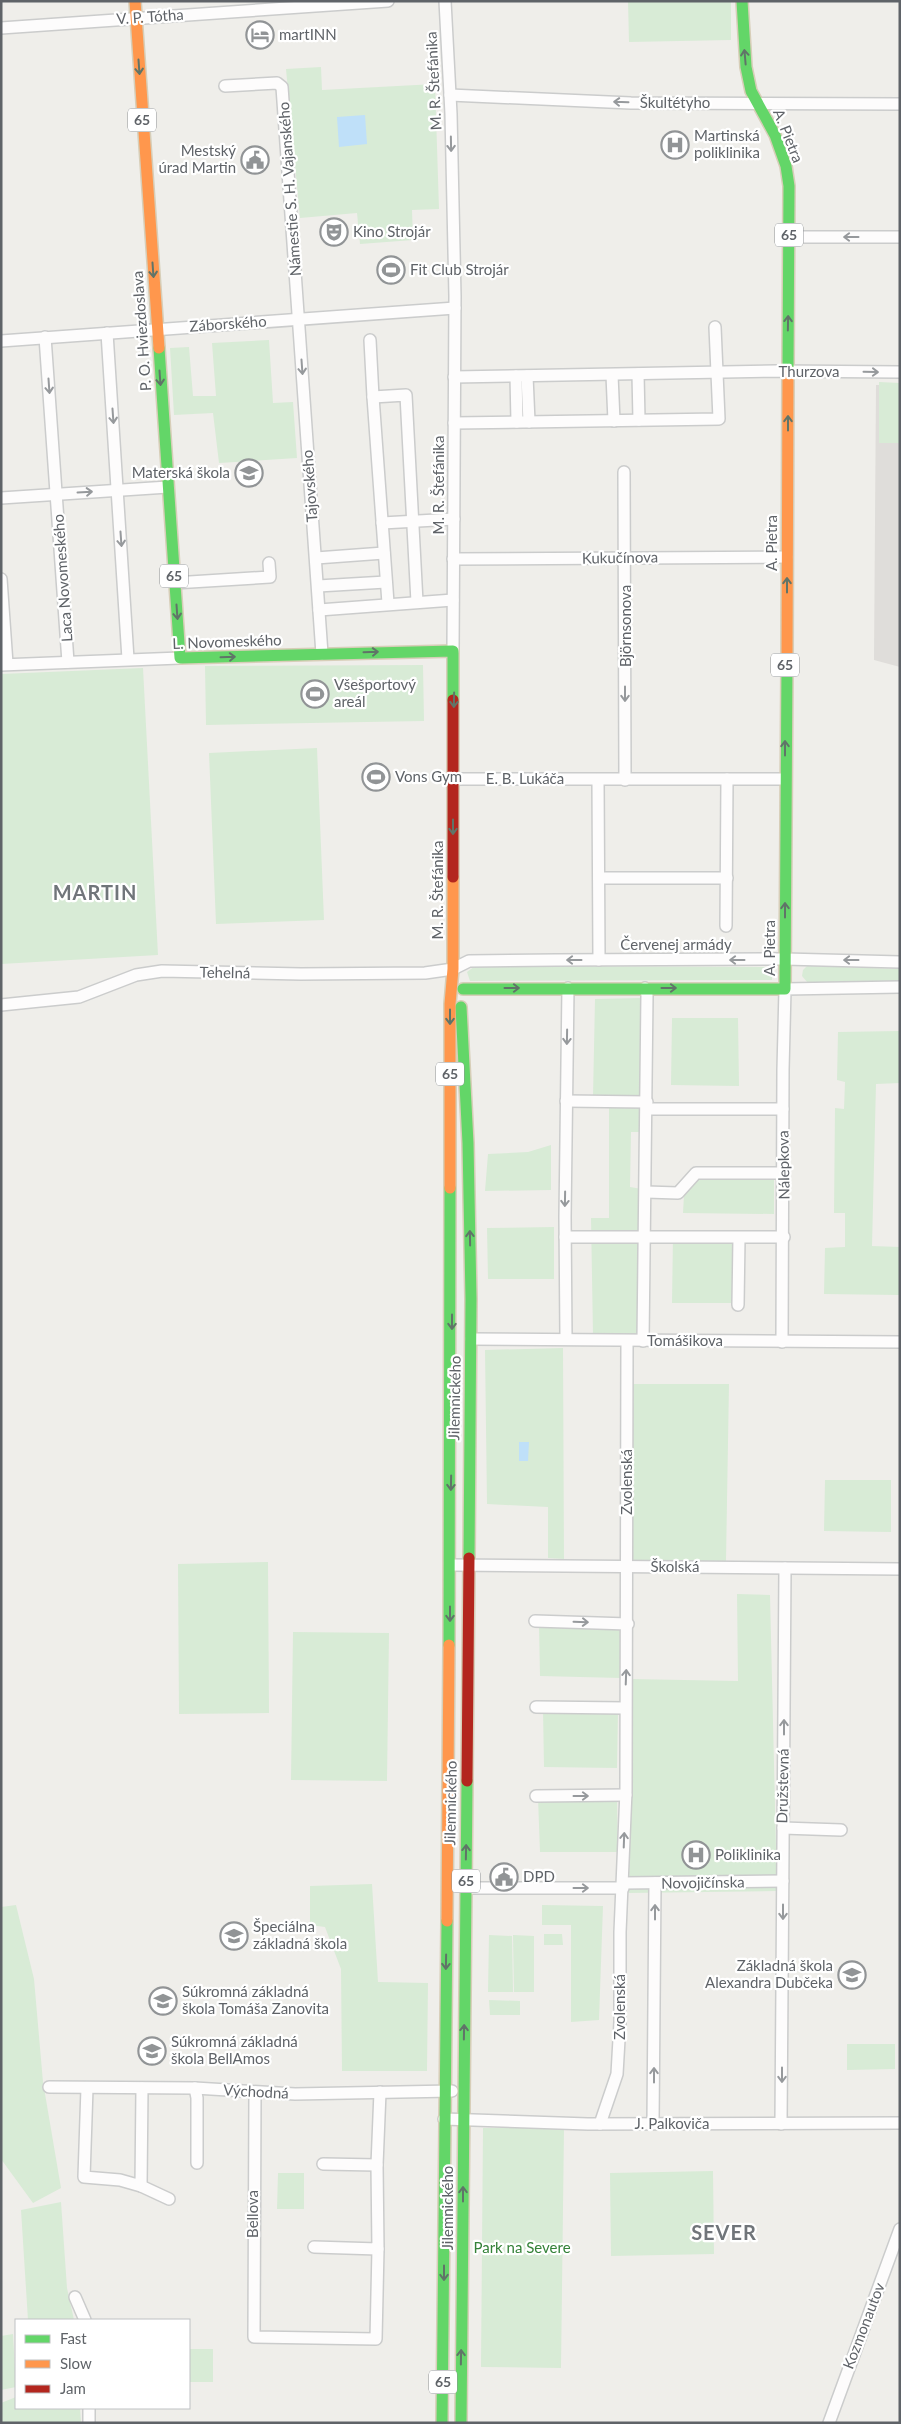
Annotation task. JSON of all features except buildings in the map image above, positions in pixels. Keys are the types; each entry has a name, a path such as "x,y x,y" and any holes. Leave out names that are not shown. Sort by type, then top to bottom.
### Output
{"main road":[{"name":"P. O. Hviezdoslava","path":"135,1 180,658"},
{"name":"65","path":"742,1 746,67 751,91 758,104"},
{"name":"A. Pietra","path":"758,104 775,135 786,166 789,186 785,989"},
{"name":"L. Novomeského","path":"180,658 453,651"},
{"name":"M. R. Štefánika","path":"453,651 453,969"},
{"path":"453,969 463,989 785,989"},
{"name":"Jilemnického","path":"442,2423 452,1273 450,1004 453,969"},
{"name":"Jilemnického","path":"460,2423 471,1339 468,1143 461,1007 463,989"}],"street":[{"name":"V. P. Tótha","path":"1,28 303,4 388,1"},
{"name":"M. R. Štefánika","path":"445,1 450,95 455,308 453,651"},
{"name":"Námestie S. H. Vajanského","path":"225,86 277,83 282,88 299,318"},
{"name":"Škultétyho","path":"450,95 625,103 900,104"},
{"path":"788,236 900,237"},
{"name":"Záborského","path":"1,341 455,308"},
{"name":"Tajovského","path":"299,318 322,654"},
{"path":"454,423 718,419 715,327"},
{"path":"107,333 128,659"},
{"name":"Laca Novomeského","path":"45,337 68,662"},
{"path":"370,340 388,603"},
{"name":"Thurzova","path":"454,377 717,372 900,372"},
{"path":"638,374 639,420"},
{"path":"612,375 614,421"},
{"path":"522,376 523,422"},
{"path":"373,396 406,395 417,602"},
{"name":"Björnsonova","path":"624,472 626,558 625,780"},
{"path":"1,498 168,487"},
{"path":"382,523 454,519"},
{"path":"316,558 384,553"},
{"name":"Kukučínova","path":"453,559 787,556"},
{"path":"174,583 270,577 269,564"},
{"path":"1,579 4,664"},
{"path":"318,586 386,582"},
{"path":"319,610 385,606 388,603 453,600"},
{"name":"L. Novomeského","path":"4,664 180,658"},
{"name":"E. B. Lukáča","path":"453,778 785,780"},
{"path":"726,926 727,779"},
{"path":"598,780 599,960"},
{"path":"599,878 726,878"},
{"name":"Červenej armády","path":"453,969 469,961 785,959 900,962"},
{"name":"Tehelná","path":"1,1005 79,997 136,975 162,971 301,974 425,973 453,969"},
{"path":"785,989 900,987"},
{"path":"566,1338 565,1237 568,988"},
{"path":"644,1340 647,1105 647,995 645,988"},
{"name":"Nálepkova","path":"782,1342 785,989"},
{"path":"566,1101 783,1109"},
{"path":"646,1192 678,1193 696,1173 784,1173"},
{"path":"565,1237 784,1237"},
{"path":"738,1305 739,1238"},
{"path":"452,1273 471,1273"},
{"name":"Tomášikova","path":"471,1339 566,1338 627,1341 900,1342"},
{"name":"Zvolenská","path":"600,2124 617,2074 619,2056 620,1932 626,1795 625,1708 628,1624 627,1341"},
{"name":"Školská","path":"450,1565 900,1569"},
{"name":"Družstevná","path":"781,2124 785,1568"},
{"path":"535,1621 628,1624"},
{"path":"536,1707 625,1708"},
{"path":"536,1796 626,1795"},
{"path":"782,1828 841,1830"},
{"name":"Novojičínska","path":"623,1886 655,1883 783,1882"},
{"path":"653,2124 655,1883"},
{"path":"466,1888 623,1886"},
{"name":"Východná","path":"49,2087 195,2088 295,2094 464,2091"},
{"path":"86,2088 84,2177 120,2180 140,2186 169,2199"},
{"path":"140,2186 142,2088"},
{"path":"195,2088 197,2098 197,2163"},
{"name":"Bellova","path":"255,2092 254,2337 376,2338 378,2249"},
{"path":"314,2247 378,2249 377,2165 380,2092"},
{"name":"J. Palkoviča","path":"444,2119 600,2124 900,2123"},
{"path":"323,2164 377,2165"},
{"name":"Kozmonautov","path":"829,2423 900,2229"},
{"path":"75,2297 85,2319"},
{"path":"89,2409 89,2423"}],"shaded area":[{"path":"876,385 900,385 900,667 874,660"}],"green space":[{"path":"628,1 731,1 731,40 629,42"},
{"path":"321,67 322,90 435,84 439,209 412,210 413,240 360,244 357,213 300,218 286,69"},
{"path":"269,340 273,403 293,402 297,458 219,463 213,413 174,415 170,348 189,347 193,396 216,396 212,343"},
{"path":"879,382 900,383 900,443 879,443"},
{"name":"Všešportový areál","path":"423,665 424,721 206,725 205,666"},
{"path":"143,668 158,955 1,964 1,674"},
{"path":"317,748 324,920 216,924 209,753"},
{"path":"475,966 767,967 772,971 772,980 470,981 467,972"},
{"path":"807,966 900,969 900,981 808,983 802,976 803,970"},
{"path":"642,998 643,1097 593,1097 595,999"},
{"path":"672,1018 738,1018 739,1086 671,1085"},
{"path":"899,1031 900,1083 876,1084 872,1246 900,1247 899,1295 824,1294 825,1248 845,1247 845,1213 834,1213 835,1108 844,1109 845,1082 837,1080 838,1032"},
{"path":"609,1105 643,1107 644,1132 631,1132 630,1187 642,1189 640,1335 593,1335 591,1218 609,1218"},
{"path":"551,1145 551,1190 485,1191 488,1154 528,1152"},
{"path":"685,1176 774,1176 774,1214 683,1213"},
{"path":"554,1227 554,1279 488,1279 487,1228"},
{"path":"673,1235 740,1238 737,1303 672,1303"},
{"path":"563,1348 564,1559 548,1558 548,1507 487,1504 485,1350"},
{"path":"632,1384 729,1384 726,1561 633,1561"},
{"path":"825,1480 891,1480 891,1532 824,1531"},
{"path":"268,1562 269,1713 179,1714 178,1564"},
{"path":"737,1594 770,1595 777,1891 629,1893 631,1679 738,1681"},
{"path":"539,1626 621,1629 621,1678 540,1676"},
{"path":"293,1632 389,1633 387,1781 291,1780"},
{"path":"543,1709 618,1711 617,1768 544,1767"},
{"path":"538,1798 617,1799 618,1852 540,1852"},
{"path":"372,1884 378,1982 428,1983 427,2071 342,2071 341,1969 325,1927 310,1925 310,1886"},
{"path":"16,1905 34,1979 43,2082 61,2188 33,2203 1,2159 1,1907"},
{"path":"542,1905 603,1906 599,2020 571,2022 571,1925 542,1925"},
{"path":"544,1934 562,1934 563,1945 544,1945"},
{"path":"489,1935 512,1936 513,1992 488,1992"},
{"path":"513,1935 534,1936 534,1992 514,1992"},
{"path":"489,2000 520,2001 520,2015 490,2015"},
{"path":"847,2044 895,2044 895,2069 847,2070"},
{"name":"Park na Severe","path":"483,2128 564,2128 561,2368 481,2367"},
{"path":"713,2171 714,2254 611,2256 610,2173"},
{"path":"278,2173 304,2173 304,2209 277,2209"},
{"path":"61,2202 67,2288 74,2319 28,2319 21,2210"},
{"path":"13,2334 15,2387 1,2390 1,2336"},
{"path":"190,2349 213,2349 213,2382 190,2382"},
{"path":"15,2397 15,2409 80,2409 81,2423 1,2423 1,2403"}],"water":[{"path":"365,115 367,144 339,147 337,117"},
{"path":"519,1442 529,1442 528,1461 519,1461"}],"traffic: fast":[{"path":"742,1 746,67 751,91 775,135 786,166 789,186 788,370"},
{"path":"159,348 180,658 453,651 453,700"},
{"path":"463,989 785,989 787,662"},
{"path":"461,1007 468,1143 471,1299 469,1558"},
{"path":"449,1645 450,1188"},
{"path":"461,2423 467,1781"},
{"path":"442,2423 447,1921"}],"traffic: slow":[{"path":"135,1 159,348"},
{"path":"787,662 788,370"},
{"path":"450,1188 450,1004 453,969 453,877"},
{"path":"447,1921 449,1645"}],"traffic: jam":[{"path":"453,700 453,877"},
{"path":"467,1781 469,1558"}],"place":[{"name":"martINN","path":"260,35"},
{"name":"Martinská poliklinika","path":"675,145"},
{"name":"Mestský úrad Martin","path":"255,160"},
{"name":"Kino Strojár","path":"334,232"},
{"name":"Fit Club Strojár","path":"391,270"},
{"name":"Materská škola","path":"249,473"},
{"name":"Všešportový areál","path":"315,694"},
{"name":"Vons Gym","path":"376,777"},
{"name":"Poliklinika","path":"696,1855"},
{"name":"DPD","path":"504,1877"},
{"name":"Špeciálna základná škola","path":"234,1936"},
{"name":"Základná škola Alexandra Dubčeka","path":"852,1975"},
{"name":"Súkromná základná škola Tomáša Zanovita","path":"163,2001"},
{"name":"Súkromná základná škola BellAmos","path":"152,2051"}],"district":[{"name":"MARTIN","path":"95,893"},
{"name":"SEVER","path":"724,2233"}]}
